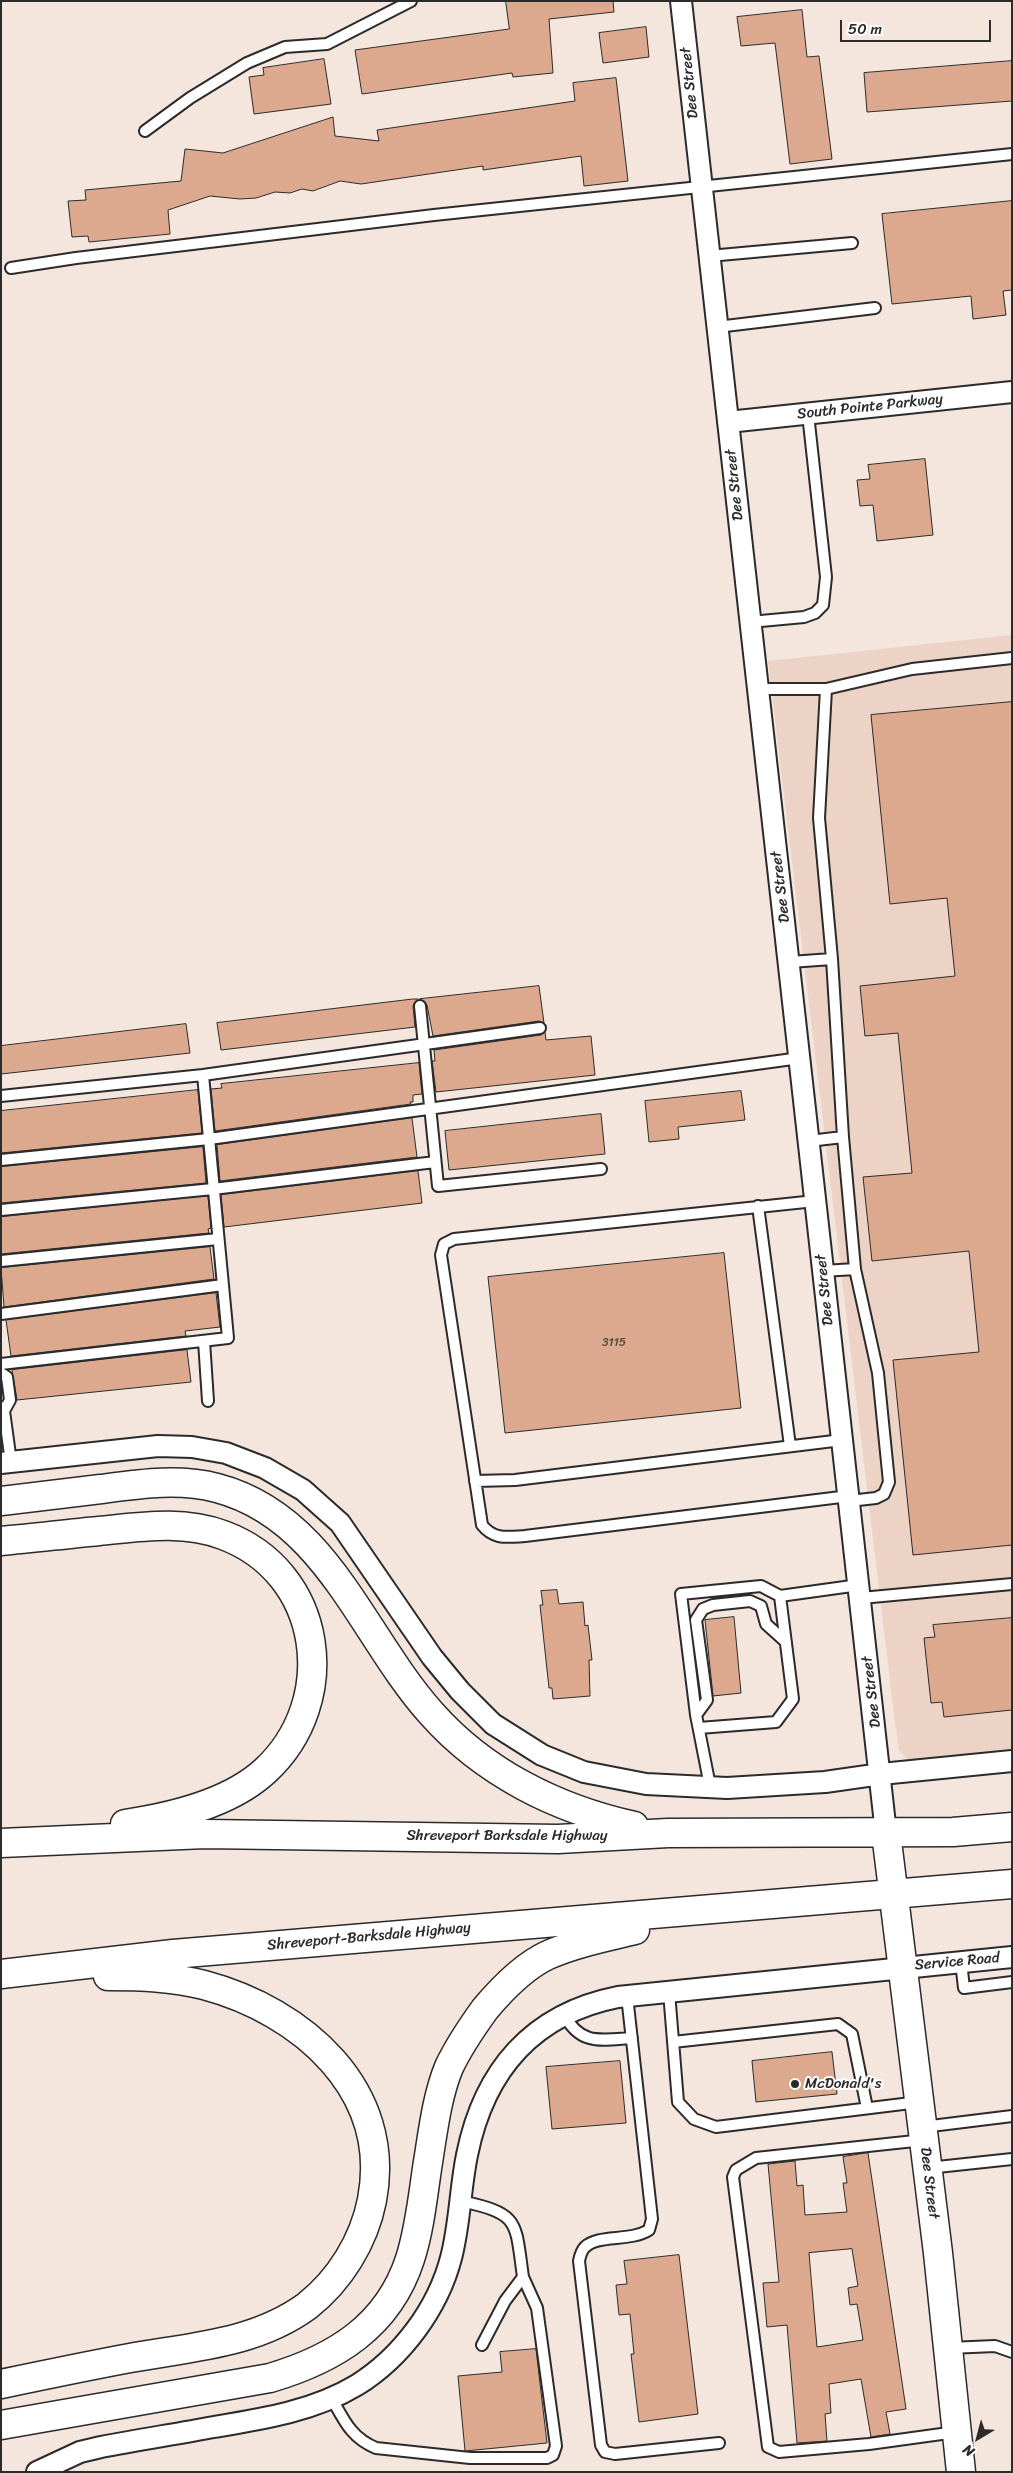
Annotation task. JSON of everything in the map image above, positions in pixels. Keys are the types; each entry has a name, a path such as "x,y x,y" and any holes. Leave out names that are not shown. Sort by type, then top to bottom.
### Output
{"main road":[{"path":"1,1501 142,1484 180,1482 217,1488 252,1501 287,1523 320,1556 398,1671 431,1713 480,1758 525,1787 574,1809 603,1819 668,1833"},
{"path":"1,1541 159,1525 192,1526 224,1535 248,1548 273,1567 292,1592 306,1620 313,1650 312,1683 304,1715 289,1745 264,1771 250,1782 218,1799 151,1820 1,1842"},
{"name":"Shreveport Barksdale Highway","path":"1,1842 205,1834 558,1839 668,1833 953,1832 1012,1827"},
{"name":"Dee Street","path":"886,1833 922,2123 961,2472"},
{"path":"5,2426 270,2378 302,2368 339,2350 372,2322 395,2292 410,2260 419,2223 433,2126 449,2068 468,2031 494,1998 525,1970 547,1955 605,1937 738,1908 892,1884"},
{"path":"585,1921 627,1899 892,1884 1012,1884"},
{"name":"Shreveport-Barksdale Highway","path":"1,1974 173,1954 738,1908"},
{"path":"1,1974 156,1976 206,1986 274,2013 294,2025 323,2050 348,2081 366,2116 374,2149 375,2182 366,2225 345,2266 307,2306 277,2323 238,2340 95,2364 1,2384"}],"street":[{"name":"Dee Street","path":"680,1 790,962 886,1833"},
{"name":"South Pointe Parkway","path":"728,422 1012,392"},
{"path":"6,1462 158,1446 192,1447 226,1453 265,1468 303,1490 340,1523 432,1657 460,1691 493,1724 542,1755 584,1772 646,1784 728,1788 825,1782 881,1774 1012,1761"},
{"name":"Service Road","path":"37,2472 80,2452 101,2447 278,2416 331,2397 357,2384 390,2358 418,2327 436,2298 451,2259 467,2155 479,2110 495,2077 506,2062 531,2036 564,2014 599,2001 627,1996 1012,1957"}],"lane":[{"path":"145,131 190,98 247,63 285,47 327,44 411,1"},
{"path":"11,268 76,258 434,215 1012,154"},
{"path":"709,256 852,243"},
{"path":"717,326 875,308"},
{"path":"750,622 804,617 815,613 823,605 826,577 808,414"},
{"path":"759,689 826,690 912,669 1012,658"},
{"path":"816,1202 758,1206 454,1239 444,1244 441,1255 475,1481 482,1525 489,1534 500,1538 849,1498 876,1498 884,1494 889,1482 878,1373 855,1268 843,1136 832,959 819,818 826,690"},
{"path":"790,962 832,959"},
{"path":"420,1006 422,1044 438,1186 601,1169"},
{"path":"1,1096 204,1075 540,1028"},
{"path":"1,1160 209,1140 800,1058"},
{"path":"1,1364 228,1338 204,1075"},
{"path":"809,1141 843,1136"},
{"path":"1,1210 213,1189 435,1162"},
{"path":"758,1206 790,1446"},
{"path":"1,1261 218,1240"},
{"path":"823,1271 855,1268"},
{"path":"1,1314 223,1285"},
{"path":"204,1341 208,1401"},
{"path":"1,1372 7,1377 10,1400 3,1409 6,1462"},
{"path":"475,1481 515,1480 842,1440"},
{"path":"710,1786 696,1715 682,1594 761,1586 780,1596 1012,1584"},
{"path":"698,1728 776,1722 793,1699 780,1596"},
{"path":"696,1715 707,1700 696,1620 703,1609 713,1605 750,1601 761,1606 766,1624 786,1642"},
{"path":"961,1962 964,1988 1012,1982"},
{"path":"669,1992 678,2102 694,2120 716,2127 867,2108 922,2123"},
{"path":"627,1996 652,2219 649,2230 639,2236 595,2241 584,2248 579,2261 601,2444 605,2452 615,2454 719,2443"},
{"path":"564,2014 570,2027 582,2037 596,2040 632,2038"},
{"path":"673,2042 815,2025 838,2024 852,2034 862,2075 867,2108"},
{"path":"957,2432 869,2444 778,2452 768,2447 733,2177 736,2170 756,2158 922,2123 1012,2116"},
{"path":"927,2168 1012,2159"},
{"path":"331,2397 350,2430 362,2442 376,2448 470,2458 547,2458 553,2455 556,2446 537,2308 523,2277 516,2231 506,2215 489,2207 461,2201"},
{"path":"482,2345 504,2301 523,2277"},
{"path":"948,2348 994,2346 1012,2352"}],"shaded area":[{"path":"1012,635 1012,1756 911,1763 899,1750 895,1723 768,661"}],"building":[{"path":"506,1 613,1 614,12 549,19 553,73 513,77 512,73 362,94 355,50 509,29"},
{"path":"802,10 807,57 819,56 832,159 790,164 775,43 741,46 737,17"},
{"path":"646,27 649,57 603,63 599,33"},
{"path":"324,59 331,104 254,114 249,77 264,75 263,68"},
{"path":"1012,61 1012,101 867,112 864,73"},
{"path":"616,78 628,181 584,186 581,156 483,170 483,166 361,184 340,181 313,191 302,189 290,193 275,192 256,198 240,199 210,196 168,210 170,234 89,242 88,236 72,237 68,201 86,200 85,190 181,181 185,149 223,153 333,117 335,136 379,141 377,130 575,101 573,83"},
{"path":"1012,201 1012,290 1003,291 1006,315 973,319 971,296 892,304 882,214"},
{"path":"925,459 933,535 877,541 873,505 860,506 857,480 870,479 868,465"},
{"path":"1012,702 1012,1545 913,1555 893,1360 979,1352 969,1251 872,1261 863,1177 912,1173 898,1033 865,1036 860,986 955,976 947,898 890,904 871,715"},
{"path":"539,986 544,1023 539,1021 433,1036 427,1005 420,999"},
{"path":"418,999 413,1006 415,1027 221,1050 217,1023"},
{"path":"186,1024 190,1053 1,1074 1,1046"},
{"path":"545,1032 546,1040 591,1036 595,1075 436,1092 432,1061 435,1061 434,1050 541,1035"},
{"path":"419,1063 422,1094 413,1095 413,1102 410,1102 411,1104 215,1131 211,1089 222,1088 221,1084"},
{"path":"198,1090 202,1133 1,1153 1,1111"},
{"path":"741,1091 745,1120 678,1127 679,1139 649,1142 645,1101"},
{"path":"601,1114 605,1154 449,1170 445,1131"},
{"path":"412,1118 417,1157 220,1181 217,1145"},
{"path":"203,1147 206,1183 1,1203 1,1167"},
{"path":"418,1171 422,1203 224,1227 221,1195"},
{"path":"208,1196 211,1228 208,1229 209,1233 1,1254 1,1217"},
{"path":"210,1247 214,1279 4,1307 1,1268"},
{"path":"724,1253 741,1408 505,1433 488,1277"},
{"path":"216,1293 220,1327 185,1331 186,1336 11,1356 6,1320"},
{"path":"187,1350 191,1382 17,1400 12,1370"},
{"path":"557,1590 559,1604 583,1602 585,1626 588,1625 592,1660 589,1660 590,1696 553,1699 552,1688 549,1688 540,1605 543,1605 541,1591"},
{"path":"734,1617 741,1693 713,1696 705,1620"},
{"path":"1012,1618 1012,1710 944,1717 942,1702 931,1703 924,1638 935,1637 933,1625"},
{"path":"832,2052 837,2094 756,2102 752,2061"},
{"path":"620,2061 626,2123 552,2129 546,2067"},
{"path":"868,2153 906,2409 886,2412 890,2434 871,2437 861,2379 829,2384 831,2413 825,2414 827,2441 797,2443 787,2325 767,2327 763,2283 779,2282 768,2164 795,2161 797,2186 803,2185 805,2215 847,2212 843,2183 847,2183 843,2157","holes":["852,2249 858,2286 848,2288 850,2305 857,2304 863,2340 817,2347 809,2253"]},
{"path":"679,2255 698,2414 639,2422 631,2354 634,2354 630,2314 619,2315 616,2285 627,2284 624,2261"},
{"path":"536,2349 547,2443 465,2451 458,2376 502,2372 500,2352"}],"place":[{"name":"McDonald's","path":"795,2084"}]}
